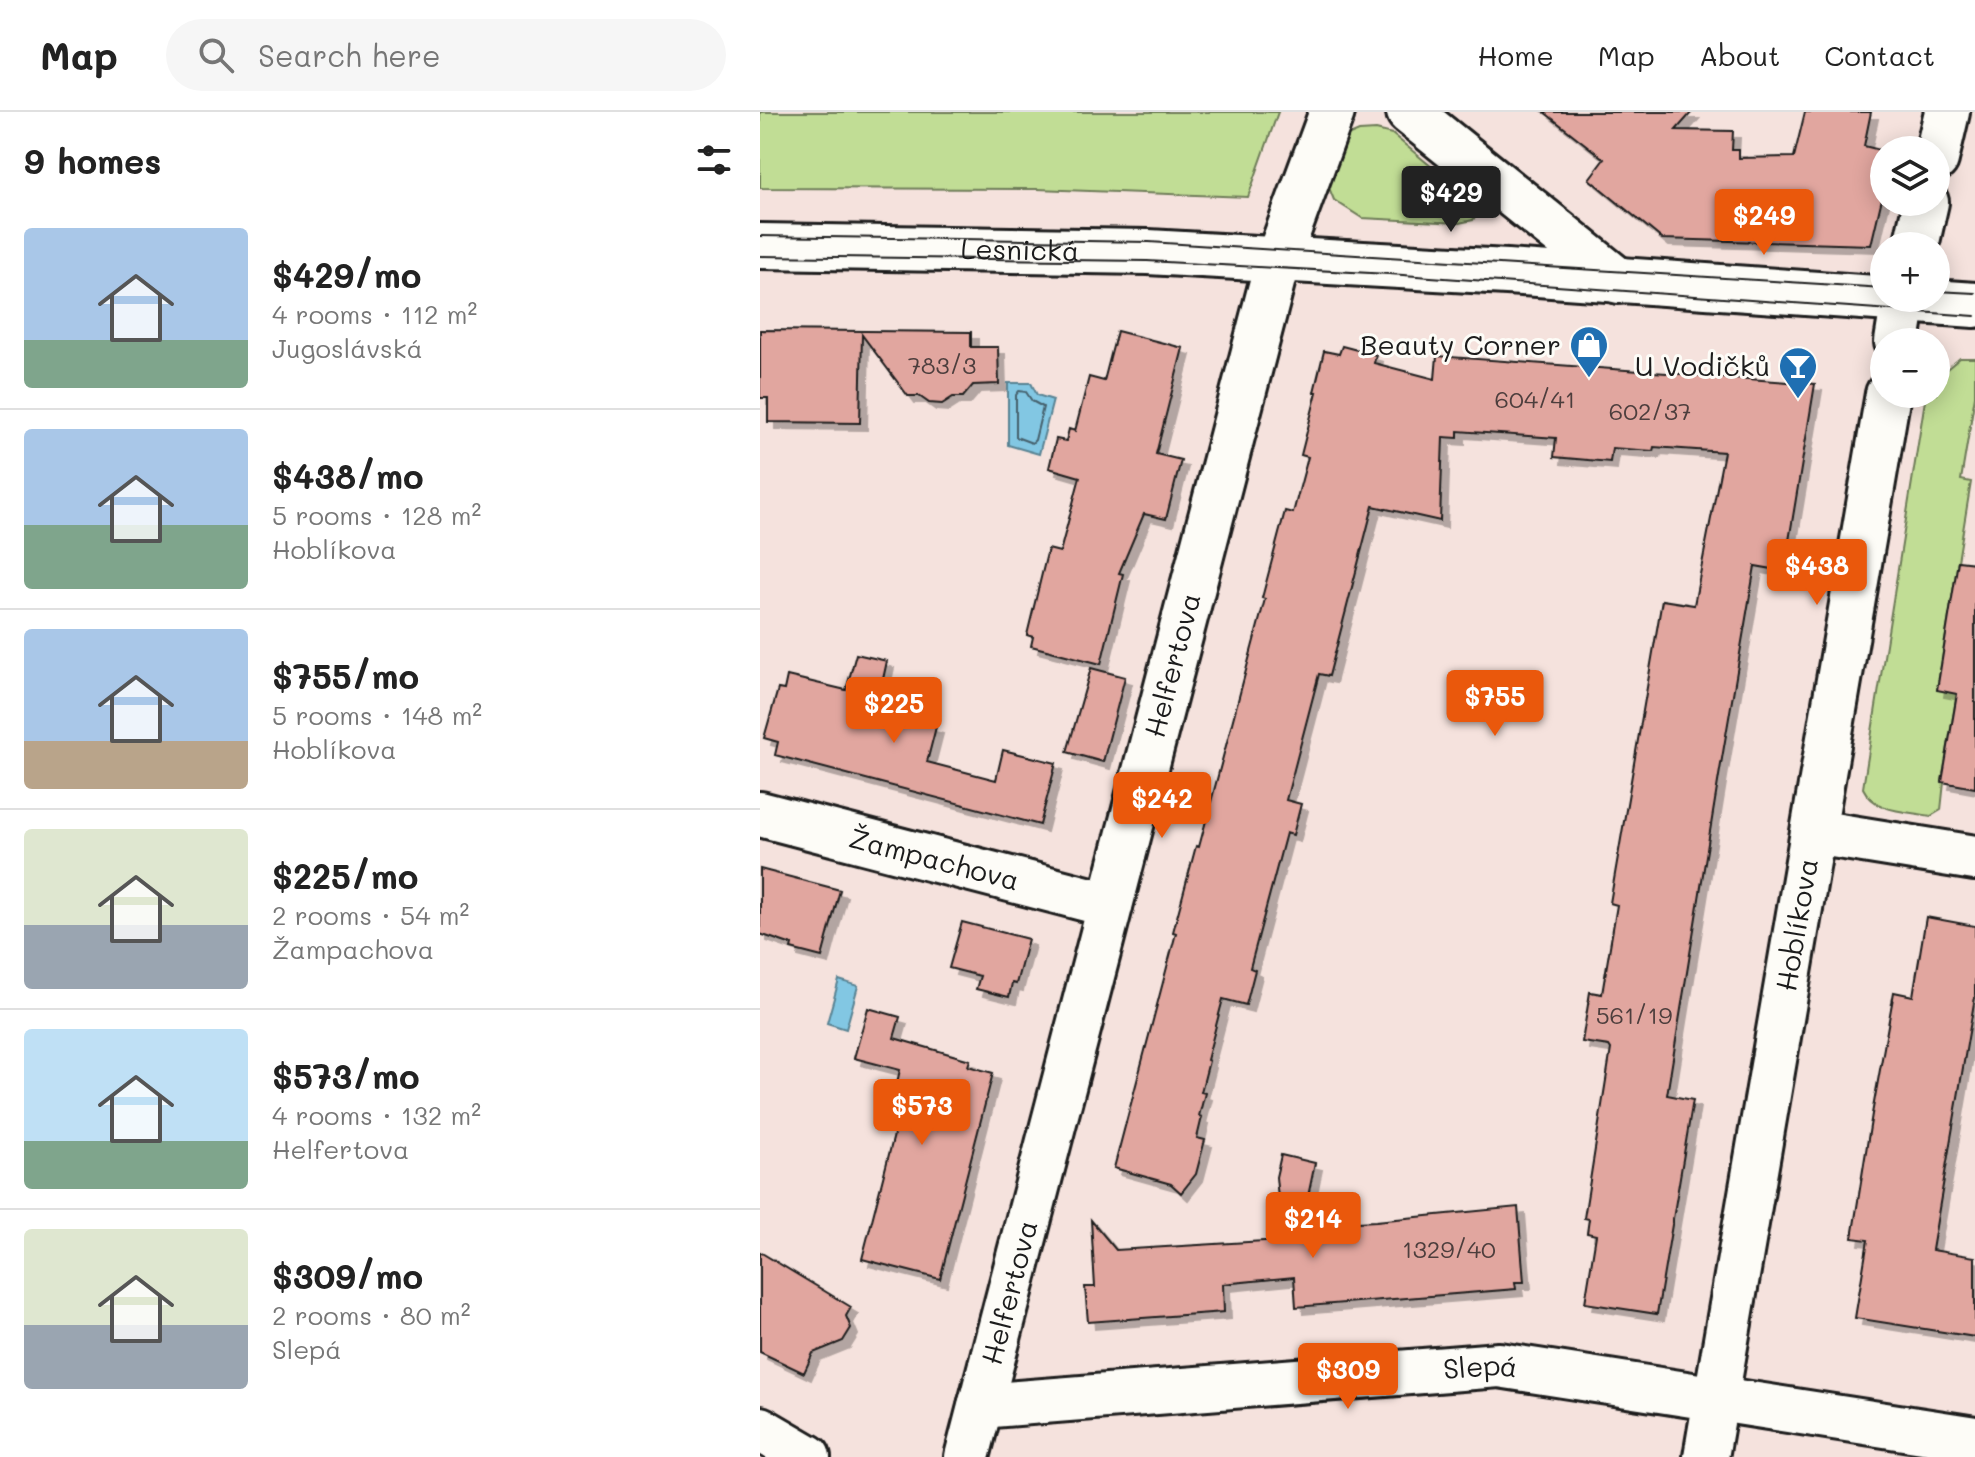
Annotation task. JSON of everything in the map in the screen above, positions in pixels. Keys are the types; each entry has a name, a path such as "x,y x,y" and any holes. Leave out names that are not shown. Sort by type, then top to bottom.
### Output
{"street":[{"name":"Helfertova","path":"967,1457 1278,259 1332,112"},
{"path":"1409,112 1619,281"},
{"path":"1941,136 1947,112"},
{"name":"Lesnická","path":"760,246 1148,252 1870,297"},
{"name":"Lesnická","path":"1950,303 1975,305"},
{"name":"Hoblíkova","path":"1706,1457 1886,408"},
{"name":"Žampachova","path":"760,814 1110,905"},
{"path":"1814,832 1975,858"},
{"name":"Slepá","path":"980,1406 1499,1365 1975,1439"},
{"path":"760,1429 808,1457"}],"green space":[{"path":"760,112 1278,112 1248,197 1037,189 760,188"},
{"path":"1376,130 1392,134 1473,201 1477,213 1473,220 1459,223 1362,218 1334,200 1327,183 1345,137 1359,131"},
{"path":"1960,358 1975,358 1975,396 1961,480 1971,482 1937,689 1957,693 1942,781 1941,810 1931,816 1883,807 1863,788 1924,408 1950,408 1950,366"}],"water":[{"path":"1008,383 1031,383 1037,395 1053,400 1039,454 1008,445"},
{"path":"839,980 858,986 846,1029 827,1023"}],"building":[{"path":"1544,112 1692,112 1676,130 1733,131 1732,150 1739,150 1739,158 1794,157 1805,112 1871,112 1864,146 1870,148 1870,216 1878,216 1874,232 1870,232 1870,245 1662,239 1589,179 1604,159"},
{"path":"760,330 971,332 971,347 998,347 999,384 973,385 963,397 953,397 942,404 929,403 919,396 908,396 862,335 860,423 768,422 768,398 760,398"},
{"path":"1117,331 1183,348 1156,454 1181,460 1166,519 1144,514 1119,573 1123,574 1101,664 1031,646 1033,637 1027,635 1048,549 1060,552 1080,477 1049,468 1056,439 1066,441 1069,429 1075,431 1089,377 1104,381"},
{"path":"1342,346 1376,355 1374,363 1435,379 1437,356 1815,384 1784,571 1755,566 1719,776 1667,1095 1693,1100 1657,1314 1585,1303 1596,1235 1587,1233 1589,1219 1584,1218 1611,1049 1609,1046 1582,1042 1590,992 1602,994 1617,905 1610,903 1662,600 1694,605 1724,452 1654,447 1653,451 1612,448 1610,462 1554,457 1556,438 1458,431 1458,438 1443,437 1440,521 1373,506 1329,676 1319,674 1286,800 1301,804 1293,835 1286,833 1250,968 1255,970 1246,1005 1223,999 1201,1092 1205,1093 1197,1138 1205,1140 1196,1174 1181,1193 1171,1184 1114,1168 1176,933 1173,932 1196,846 1199,847 1265,599 1262,598 1285,511 1293,513 1308,457 1301,455 1324,351 1339,354"},
{"path":"1958,561 1975,563 1975,788 1942,782 1957,694 1937,690"},
{"path":"856,654 887,661 880,693 913,701 909,720 936,727 927,762 996,780 1003,750 1056,763 1040,825 775,755 778,742 764,738 778,689 784,690 787,676 846,690"},
{"path":"1091,668 1125,677 1103,762 1067,752"},
{"path":"760,869 840,890 822,957 791,949 792,945 760,934"},
{"path":"1926,917 1975,926 1975,997 1932,1250 1975,1257 1975,1337 1855,1318 1868,1240 1852,1238 1872,1114 1894,992 1913,996"},
{"path":"962,922 1028,939 1016,984 1012,983 1009,997 976,989 980,976 949,968"},
{"path":"868,1008 900,1017 894,1038 970,1060 968,1066 993,1073 940,1279 862,1259 895,1131 886,1129 900,1070 854,1058"},
{"path":"1281,1155 1315,1163 1302,1225 1518,1207 1524,1282 1515,1282 1516,1289 1296,1307 1294,1277 1223,1284 1224,1312 1088,1322 1085,1287 1095,1287 1091,1220 1116,1250 1282,1240 1276,1177"},
{"path":"760,1252 851,1307 846,1316 851,1328 843,1341 813,1353 804,1373 760,1352"}],"tram line":[{"path":"760,236 1149,242 1870,287"},
{"path":"760,256 1147,261 1389,274 1975,316"},
{"path":"1950,292 1975,293"}],"place":[{"name":"Beauty Corner","path":"1589,379"},
{"name":"U Vodičků","path":"1798,400"}]}
